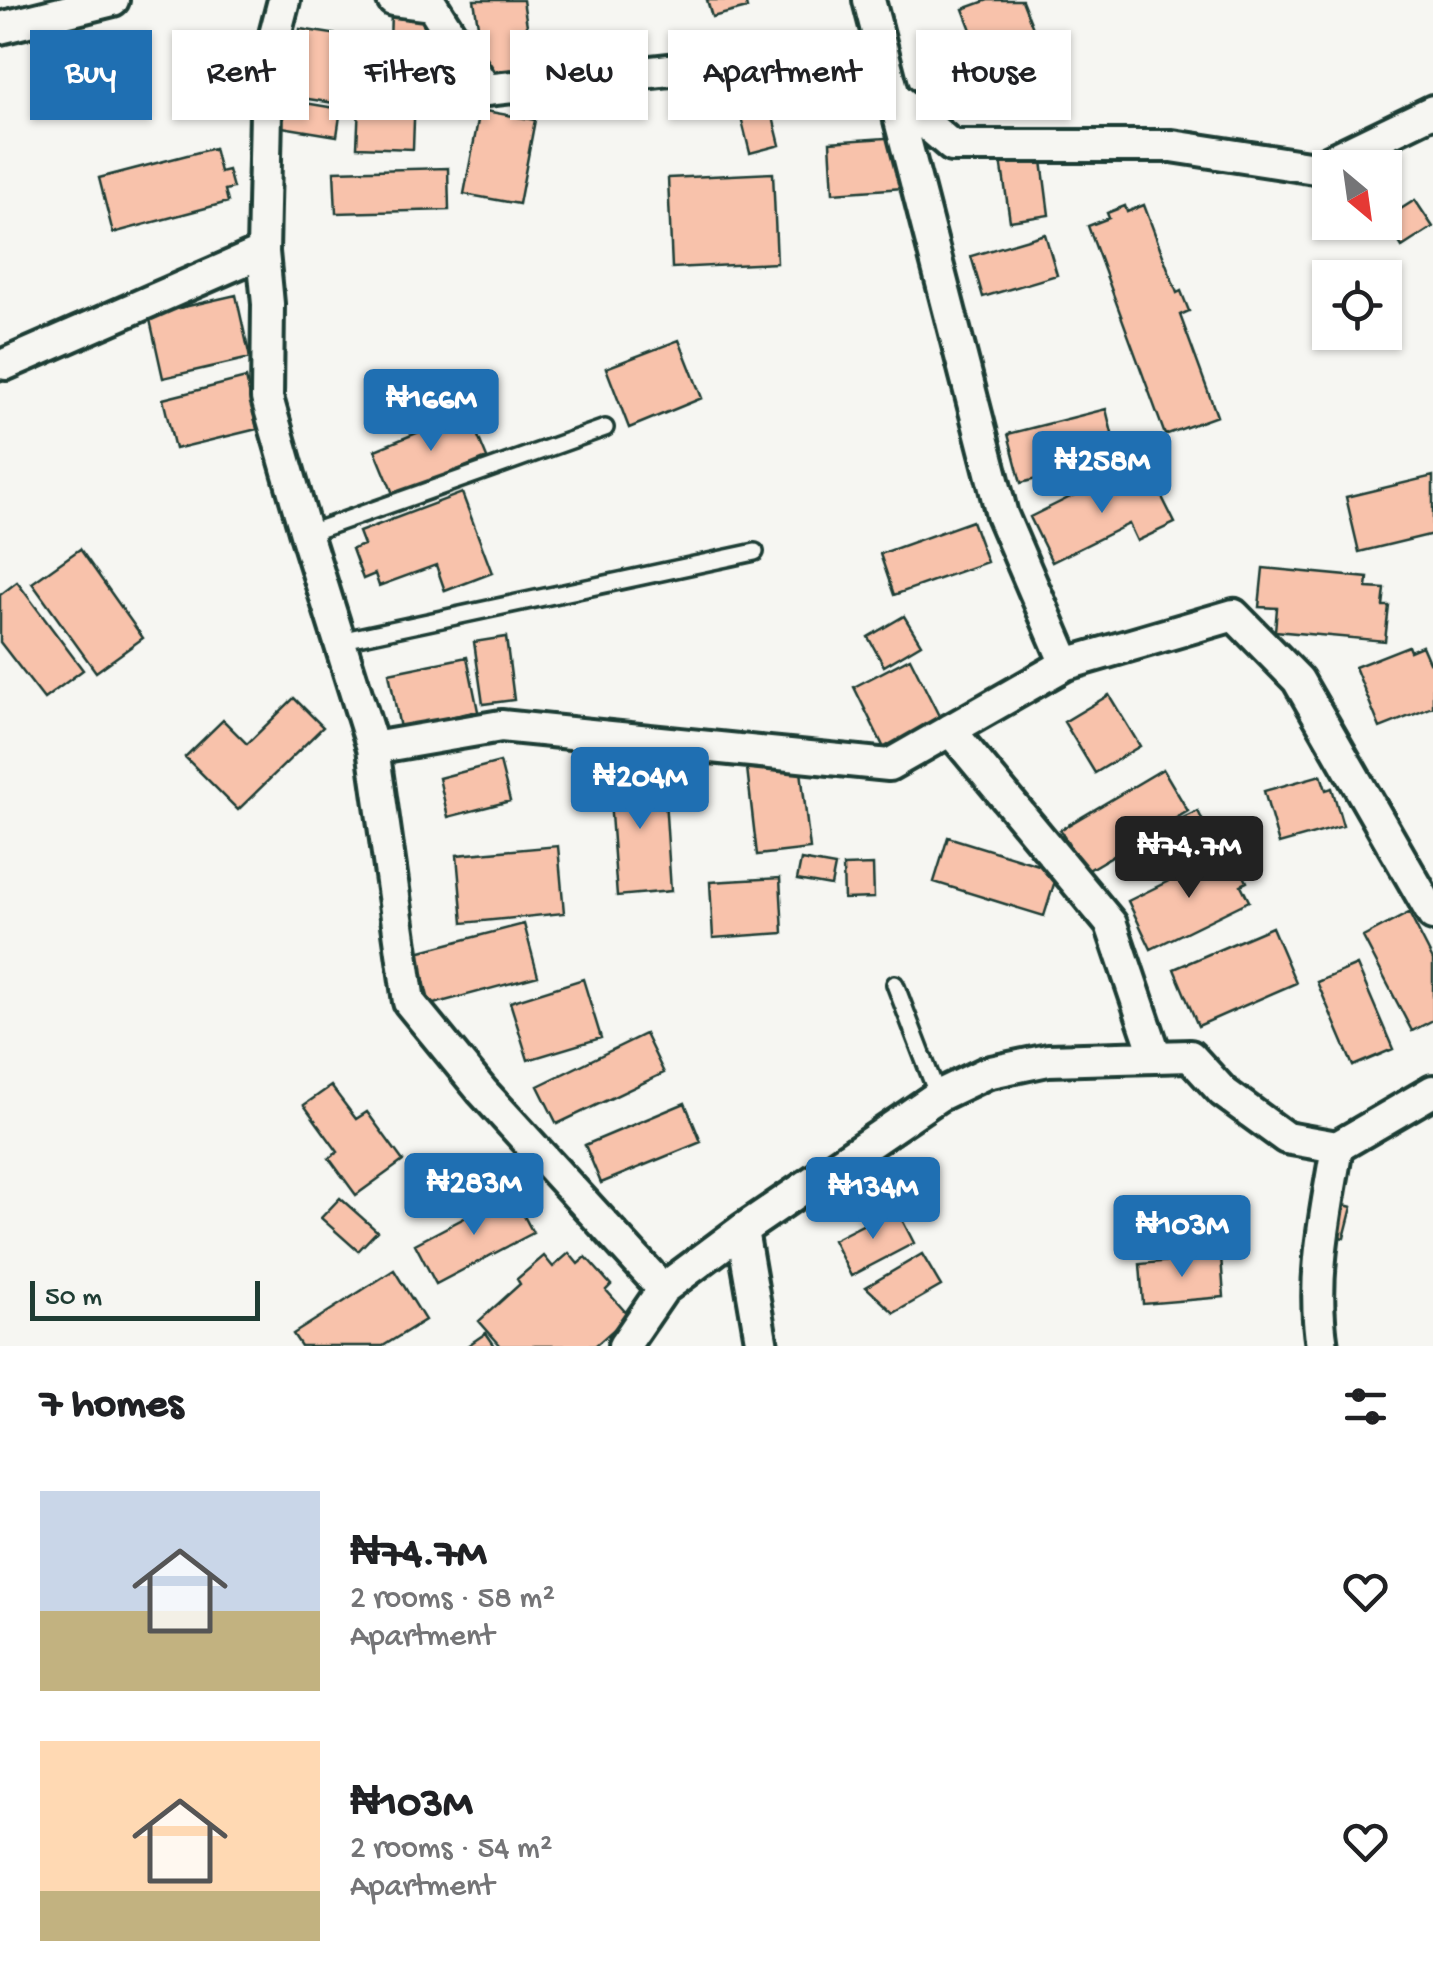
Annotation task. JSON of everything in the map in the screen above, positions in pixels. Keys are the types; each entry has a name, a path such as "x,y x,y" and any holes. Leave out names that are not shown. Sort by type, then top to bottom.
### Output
{"street":[{"path":"0,28 113,0"},
{"path":"284,0 266,66 267,398 374,748 409,1002 482,1091 663,1290"},
{"path":"392,0 432,5 486,90 668,70"},
{"path":"868,0 876,30"},
{"path":"896,98 952,146 1172,146 1314,168 1433,111"},
{"path":"896,104 1002,514 1066,664"},
{"path":"6,364 264,252"},
{"path":"374,748 500,726 889,765 1066,664 1234,615 1298,680 1433,915"},
{"path":"950,730 1111,924 1156,1057"},
{"path":"624,1346 663,1290 742,1230 938,1096 986,1072 1048,1060 1190,1056 1223,1092 1286,1138 1337,1146 1433,1091"},
{"path":"1322,1346 1319,1252 1337,1146"},
{"path":"742,1230 762,1346"}],"lane":[{"path":"306,534 605,428"},
{"path":"339,641 755,552"},
{"path":"896,984 938,1096"}],"building":[{"path":"474,0 523,0 528,30 510,30 510,74 490,76 490,30 479,30"},
{"path":"707,0 745,0 747,8 712,17"},
{"path":"988,0 1022,0 1034,30 971,30 963,9"},
{"path":"391,10 425,11 424,30 390,30"},
{"path":"309,30 329,34 329,102 309,99"},
{"path":"309,104 329,107 329,120 339,120 337,136 276,126 277,120 309,120"},
{"path":"490,112 510,115 510,120 535,120 519,204 464,194 478,120 490,120"},
{"path":"358,120 414,120 413,149 357,147"},
{"path":"742,120 774,120 780,145 750,153"},
{"path":"899,137 903,188 833,193 830,142"},
{"path":"214,148 220,172 228,170 233,188 225,190 228,202 113,233 99,178"},
{"path":"1041,153 1049,215 1010,221 1001,160"},
{"path":"448,168 449,210 336,213 334,171"},
{"path":"773,173 777,263 672,268 668,178"},
{"path":"1415,200 1433,227 1402,247 1398,240 1402,240 1402,208"},
{"path":"1144,205 1177,293 1181,291 1189,311 1180,315 1217,416 1165,435 1088,226 1125,206 1127,212"},
{"path":"1045,234 1057,275 983,297 971,256"},
{"path":"236,295 250,358 163,378 149,315"},
{"path":"679,340 702,398 629,428 606,368"},
{"path":"246,378 257,429 175,449 163,399"},
{"path":"1106,409 1118,458 1021,483 1008,434"},
{"path":"468,412 487,458 394,496 375,450"},
{"path":"1119,473 1127,490 1152,477 1175,523 1137,541 1129,524 1052,562 1030,517"},
{"path":"1433,476 1433,534 1359,552 1346,497"},
{"path":"462,493 492,573 445,591 436,565 379,586 375,574 363,579 352,549 364,545 359,532"},
{"path":"972,521 987,562 894,595 880,554"},
{"path":"80,549 143,638 96,672 32,583"},
{"path":"1263,568 1368,578 1367,588 1385,589 1383,606 1389,606 1385,641 1275,631 1277,608 1259,607"},
{"path":"17,582 83,670 44,699 0,642 0,595"},
{"path":"904,616 921,644 884,666 868,637"},
{"path":"506,637 514,700 483,704 474,642"},
{"path":"1408,646 1410,651 1422,646 1429,662 1433,660 1433,707 1380,728 1355,667"},
{"path":"467,657 478,711 400,728 389,673"},
{"path":"910,658 943,724 886,752 854,687"},
{"path":"1109,695 1140,746 1095,773 1064,722"},
{"path":"294,698 323,727 238,810 185,757 223,720 247,744"},
{"path":"500,762 510,801 448,817 439,778"},
{"path":"800,762 810,849 757,855 747,768"},
{"path":"663,769 671,891 617,896 608,773"},
{"path":"1163,769 1188,811 1085,872 1060,830"},
{"path":"1321,775 1326,790 1332,788 1343,826 1279,844 1264,791"},
{"path":"1198,811 1214,844 1182,859 1166,826"},
{"path":"948,837 1058,871 1044,916 934,882"},
{"path":"558,846 564,913 463,923 457,855"},
{"path":"1226,853 1234,870 1240,867 1247,882 1241,885 1249,901 1151,949 1128,901"},
{"path":"801,860 835,866 831,886 797,880"},
{"path":"873,865 874,898 844,899 843,866"},
{"path":"780,878 783,933 713,938 710,882"},
{"path":"1409,913 1433,960 1433,1020 1412,1031 1363,937"},
{"path":"524,924 538,976 430,1005 417,952"},
{"path":"1272,927 1296,983 1198,1026 1174,969"},
{"path":"1357,965 1393,1049 1353,1066 1317,982"},
{"path":"583,979 601,1038 528,1060 510,1002"},
{"path":"645,1034 664,1073 557,1124 538,1086"},
{"path":"331,1086 356,1119 367,1112 403,1161 356,1195 329,1158 338,1152 304,1105"},
{"path":"685,1103 701,1142 601,1183 585,1145"},
{"path":"512,1193 533,1233 436,1284 415,1244"},
{"path":"340,1198 377,1231 358,1251 321,1218"},
{"path":"1320,1199 1352,1207 1344,1238 1312,1230"},
{"path":"896,1208 914,1243 851,1276 833,1240"},
{"path":"569,1253 578,1264 586,1257 611,1285 606,1290 629,1316 595,1346 501,1346 479,1321 544,1256 553,1267"},
{"path":"922,1254 941,1286 894,1313 866,1287"},
{"path":"1221,1256 1224,1297 1143,1304 1140,1264"},
{"path":"394,1270 425,1320 383,1346 301,1346 293,1334"},
{"path":"486,1333 495,1346 467,1346"}]}
